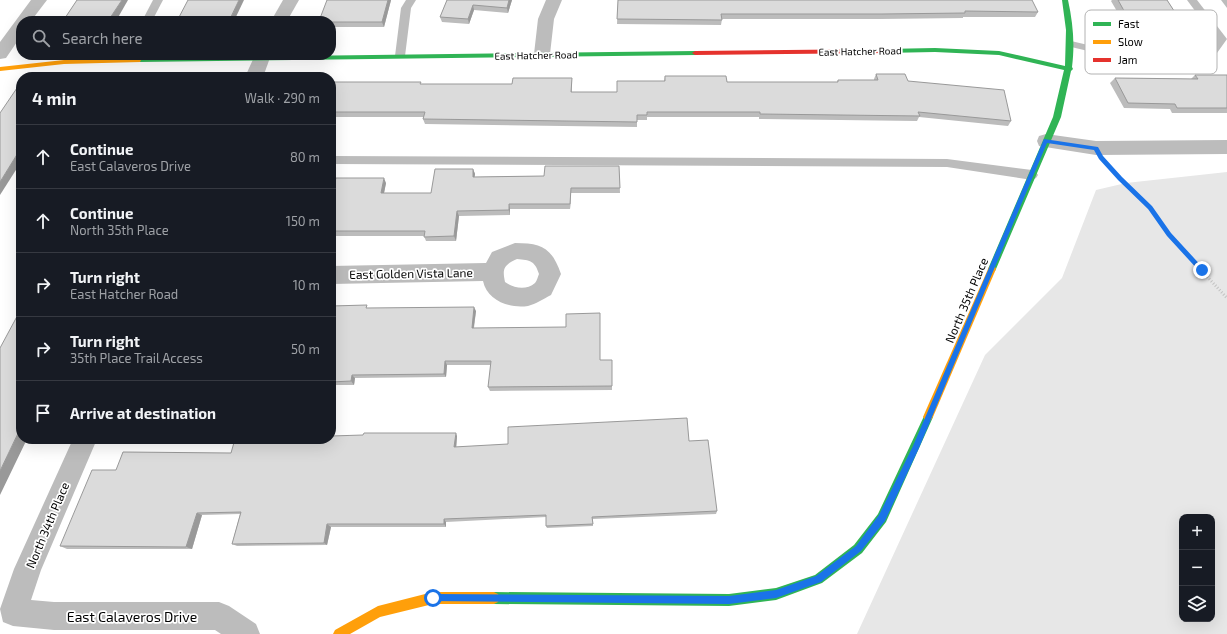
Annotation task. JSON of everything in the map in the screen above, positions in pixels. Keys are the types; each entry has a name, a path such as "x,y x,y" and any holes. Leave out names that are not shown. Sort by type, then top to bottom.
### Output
{"street":[{"path":"27,16 38,0"},
{"path":"282,16 291,0"},
{"path":"542,54 546,19 554,0"},
{"name":"North 35th Place","path":"339,634 378,612 433,598 729,600 776,594 818,579 858,549 882,518 915,448 1056,117 1070,69 1071,44 1069,15 1065,0"},
{"path":"0,54 16,31"},
{"name":"East Hatcher Road","path":"336,56 965,51 999,53 1070,69"},
{"name":"East Hatcher Road","path":"0,69 89,60"},
{"path":"256,72 261,60"},
{"path":"1046,141 1096,148 1227,147"},
{"name":"East Golden Vista Lane","path":"336,275 492,272"},
{"name":"North 34th Place","path":"13,612 28,569 83,444"},
{"name":"East Calaveros Drive","path":"13,612 54,616 219,616 246,634"}],"lane":[{"path":"150,16 158,0"},
{"path":"400,56 406,8 411,0"},
{"path":"1192,0 1200,10"},
{"path":"1217,33 1222,40 1217,47"},
{"path":"1071,44 1085,47"},
{"path":"336,160 947,163 1032,174"}],"path":[{"path":"1096,148 1101,157 1120,178 1150,207 1158,220 1182,250 1227,298"}],"shaded area":[{"path":"1227,172 1227,634 857,634 985,355 1062,278 1096,190 1126,183"}],"building":[{"path":"77,0 122,0 111,16 66,16"},
{"path":"188,0 239,0 231,16 180,16"},
{"path":"327,0 388,0 382,22 336,22 336,16 321,16"},
{"path":"447,0 509,0 507,8 473,5 468,19 440,17"},
{"path":"618,0 1032,0 1038,12 965,11 965,13 721,14 722,20 617,19"},
{"path":"1118,0 1167,0 1174,10 1124,10"},
{"path":"876,74 905,74 908,81 1004,90 1011,121 918,112 920,116 760,114 760,112 647,112 647,115 637,115 637,122 423,119 425,112 336,112 336,82 512,84 513,78 572,78 571,92 617,92 617,81 665,81 665,76 726,76 727,82 838,82 838,80 878,80"},
{"path":"1195,75 1227,75 1227,108 1177,108 1175,104 1128,103 1115,78 1198,79"},
{"path":"16,89 16,156 0,182 0,113"},
{"path":"545,166 619,166 620,188 571,188 570,204 509,204 509,210 457,211 454,236 424,237 425,231 336,231 336,178 384,178 381,193 431,193 435,169 473,169 473,177 544,176"},
{"path":"367,305 366,308 474,307 472,328 566,327 566,314 600,313 600,360 612,360 612,386 488,387 491,361 445,361 444,374 352,375 351,381 336,382 336,306"},
{"path":"16,318 16,437 0,471 0,348"},
{"path":"687,418 689,441 708,440 717,511 592,517 593,524 546,526 546,515 444,519 444,524 327,524 324,543 232,544 241,512 197,513 186,547 60,546 92,470 116,470 123,452 231,453 234,444 336,444 336,436 363,435 364,433 456,433 454,447 508,444 508,427"}],"traffic: fast":[{"path":"992,269 1057,117 1065,87 1070,45 1070,30 1065,0"},
{"path":"884,51 935,50 999,53 1070,69"},
{"path":"336,58 695,53"},
{"path":"494,598 729,600 776,594 818,579 858,549 882,518 928,417"}],"traffic: slow":[{"path":"0,69 64,62 138,60"},
{"path":"928,417 992,269"},
{"path":"339,634 378,612 433,598 494,598"}],"traffic: jam":[{"path":"695,53 884,51"}],"route":[{"path":"433,598 729,600 776,594 818,579 858,549 882,518 915,448 1046,141 1096,148 1101,157 1150,207 1169,235 1202,270"}]}
